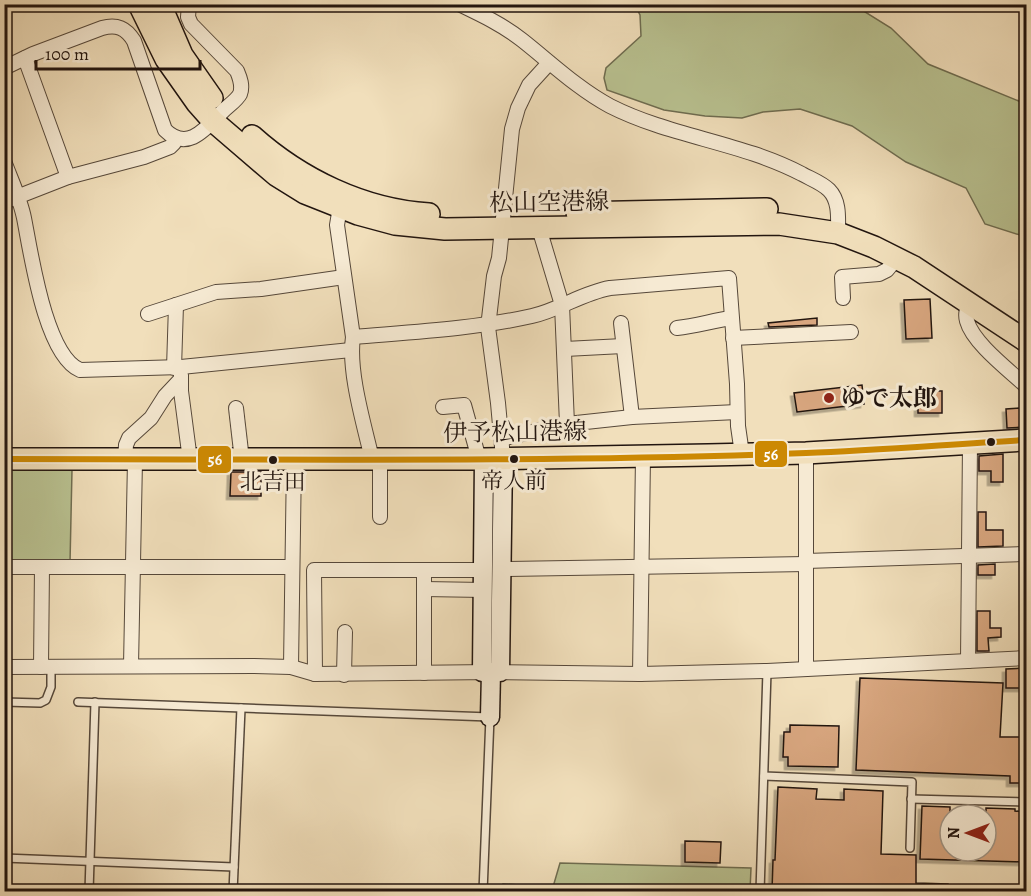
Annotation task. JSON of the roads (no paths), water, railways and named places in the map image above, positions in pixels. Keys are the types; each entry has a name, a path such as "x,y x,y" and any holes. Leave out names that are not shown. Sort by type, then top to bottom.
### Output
{"main road":[{"name":"松山空港線","path":"139,4 166,59 197,103 261,143 294,168 327,187 353,197 418,213 538,228 779,224 838,226 897,258 1026,340"},
{"name":"松山空港線","path":"160,4 182,55 218,116 290,185 340,207 395,224 423,228 770,209 877,233 920,254 1026,325"},
{"name":"伊予松山港線","path":"4,459 294,460 492,454 643,456 806,453 1026,440"}],"street":[{"path":"4,68 102,28 112,25 122,28 134,41 165,130 180,139 194,137 206,129 239,95 241,80 237,71 191,24 188,17 189,4"},
{"path":"459,4 499,24 609,105 674,132 752,152 787,166 818,183 829,190 836,199 838,226"},
{"path":"25,58 68,177"},
{"path":"490,717 491,672 502,569 492,454 488,322 506,197 507,161 512,129 518,108 529,85 549,63"},
{"path":"11,199 68,177 144,157 170,147 176,138"},
{"path":"4,161 11,199 41,300 65,360 80,370 179,371 531,316 593,291 609,288 729,278 737,412 742,454"},
{"path":"340,207 337,225 360,408 376,459 381,517"},
{"path":"538,228 562,305 567,424"},
{"path":"843,298 842,276 879,274 887,270 897,258"},
{"path":"148,314 216,292 261,289 344,276"},
{"path":"969,303 966,313 971,331 1026,386"},
{"path":"176,305 179,371 190,460"},
{"path":"677,328 698,326 731,318"},
{"path":"621,323 632,417"},
{"path":"733,338 851,332"},
{"path":"565,350 623,346"},
{"path":"130,666 133,567 130,460 126,445 129,438 151,418 179,371"},
{"path":"443,407 464,405 492,454 483,570 491,672"},
{"path":"236,408 242,460"},
{"path":"492,454 567,424 632,417 737,412"},
{"path":"968,661 970,443"},
{"path":"806,453 806,669"},
{"path":"640,674 643,456"},
{"path":"291,667 294,460"},
{"path":"502,569 641,568 1026,554"},
{"path":"4,567 292,567"},
{"path":"42,567 46,667"},
{"path":"315,674 314,570 483,570"},
{"path":"424,570 424,673"},
{"path":"424,590 483,590"},
{"path":"344,675 345,632"},
{"path":"4,667 291,667 315,674 344,675 491,672 640,674 767,671 1026,658"}],"lane":[{"path":"4,702 40,703 46,700 51,687 46,667"},
{"path":"760,891 767,671"},
{"path":"78,702 490,717 483,891"},
{"path":"88,891 95,702"},
{"path":"233,891 241,708"},
{"path":"764,776 912,782 910,848"},
{"path":"911,798 1026,802"},
{"path":"4,858 234,867"}],"place":[{"name":"ゆで太郎","path":"829,398"},
{"name":"帝人前","path":"514,459"},
{"name":"北吉田","path":"273,460"}]}
